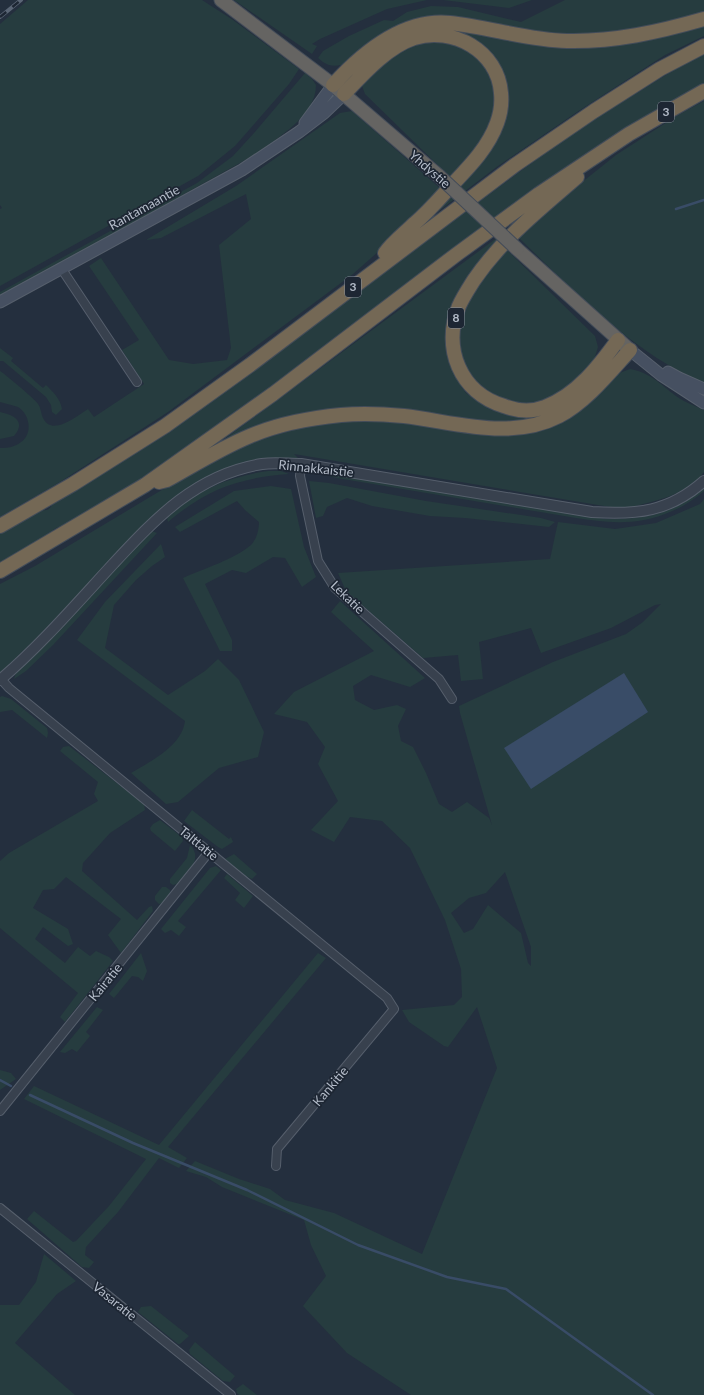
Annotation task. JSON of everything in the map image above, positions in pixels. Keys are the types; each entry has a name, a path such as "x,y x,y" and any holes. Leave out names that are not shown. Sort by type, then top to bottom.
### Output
{"highway":[{"name":"Yhdystie","path":"221,0 344,94 439,176 517,249 630,350"},
{"path":"333,85 348,69 386,40 412,27 431,23 449,23 543,40 593,41 625,38 674,28 704,19"},
{"path":"344,94 374,63 398,46 414,38 443,35 456,38 469,44 480,52 495,72 502,94 497,123 490,138 474,161 424,215 387,250 370,274"},
{"name":"3","path":"0,526 73,484 165,426 250,365 515,165 594,111 660,70 704,46"},
{"name":"3","path":"0,571 145,485 273,394 457,254 539,194 628,134 704,91"},
{"name":"8","path":"618,340 595,368 572,392 545,407 530,410 514,410 498,405 485,398 474,389 464,377 457,365 453,334 459,306 480,271 496,251 519,227 628,134"},
{"path":"145,485 167,480 249,436 279,426 312,418 342,414 375,415 404,416 494,428 520,428 537,425 560,416 581,401 598,386 630,350"}],"main road":[{"name":"Rantamaantie","path":"299,132 333,85"},
{"name":"Rantamaantie","path":"0,302 242,170 324,114 344,94"},
{"path":"630,350 679,378 704,389"},
{"path":"630,350 661,376 704,403"}],"street":[{"path":"61,268 137,382"},
{"name":"Rinnakkaistie","path":"1,680 38,644 146,529 170,507 217,478 237,470 268,464 301,464 592,512 615,514 646,512 663,506 692,490 704,481"},
{"name":"Lekatie","path":"301,464 300,476 318,561 335,588 439,679 452,699"},
{"name":"Talttatie","path":"1,680 387,998 394,1009"},
{"name":"Kairatie","path":"0,1111 209,852"},
{"name":"Kankitie","path":"276,1166 277,1150 394,1009"},
{"name":"Vasaratie","path":"0,1208 231,1395"}],"green space":[{"path":"28,0 202,0 233,20 299,69 289,84 235,146 198,176 0,286 0,209 2,208 0,205 0,24"},
{"path":"234,0 427,0 387,9 320,39 312,44 317,46 312,54"},
{"path":"443,0 532,0 509,8"},
{"path":"565,0 704,0 704,14 667,25 605,35 563,38 452,17 341,65 329,65 318,58 323,51 349,36 384,20 393,21 407,12 431,6 458,7 521,22"},
{"path":"704,24 704,36 665,55 577,112 498,166 427,220 480,160 502,78 442,27 594,46 636,42"},
{"path":"424,39 466,47 486,63 494,84 496,111 482,143 453,180 365,94 362,86 370,72 396,54"},
{"path":"704,54 704,83 630,125 539,187 263,394 171,460 62,527 58,527 53,530 52,534 0,563 0,534 42,510 50,508 52,505 158,438 571,134 677,68"},
{"path":"305,73 316,85 314,96 310,106 303,116 285,133 256,154 0,297 0,292 197,183 233,156"},
{"path":"704,101 704,383 652,355 628,337 581,298 517,236 616,155 678,115"},
{"path":"352,111 442,190 405,228 353,274 168,412 60,482 0,517 0,448 11,447 21,442 27,434 28,424 22,410 18,407 0,402 0,371 36,401 40,407 43,418 52,426 65,423 88,409 94,417 144,384 122,350 139,340 89,266 101,258 169,360 193,364 227,360 231,348 219,245 251,219 246,194 161,238 146,240 236,186 340,113"},
{"path":"517,223 485,257 446,344 455,376 466,393 492,410 523,416 552,415 512,424 483,422 420,413 279,421 225,440 215,446"},
{"path":"506,249 595,336 598,347 594,360 586,371 561,394 533,403 507,403 490,396 465,369 459,349 459,327 467,303 482,278"},
{"path":"0,348 13,358 11,361 43,388 46,385 54,393 60,402 62,409 56,415 52,412 51,405 46,397 3,361 0,361"},
{"path":"630,369 646,374 684,401 704,410 704,472 687,487 677,493 656,501 622,509 294,454 298,458 247,464 217,473 203,480 177,496 152,516 38,637 0,673 0,584 35,566 207,464 250,443 316,423 363,421 410,423 514,432"},
{"path":"0,412 14,417 19,423 19,427 14,436 0,439"},
{"path":"281,471 289,474 239,482 224,487 196,501 168,522 167,518 177,508 213,486 254,473"},
{"path":"312,472 324,472 605,519 631,518 657,514 681,504 704,487 704,491 696,498 677,509 657,517 646,520 612,522 576,518 337,478"},
{"path":"309,481 329,483 426,501 541,518 555,522 549,527 465,518 430,516 372,506 347,498 327,507 323,516 316,518"},
{"path":"271,486 291,489 304,547 316,577 302,587 285,558 273,557 246,573 232,570 205,584 232,640 232,651 220,651 183,578 228,559 251,545 255,540 259,522 237,501 180,532 175,527 234,491"},
{"path":"704,499 704,1395 411,1395 347,1353 303,1306 326,1276 311,1245 304,1220 222,1187 206,1177 186,1171 195,1161 239,1179 270,1189 285,1200 334,1213 422,1254 497,1068 477,1007 448,1047 444,1046 409,1022 402,1010 454,1005 462,997 461,969 445,920 410,848 382,821 350,817 334,842 311,830 338,801 318,764 325,747 307,722 274,714 294,692 374,651 331,612 340,601 425,678 410,687 371,675 353,686 355,700 374,710 397,705 406,709 398,726 401,741 413,747 439,804 452,812 467,802 489,818 492,825 459,706 553,662 626,634 643,622 661,604 655,605 611,628 541,653 531,628 479,642 483,679 461,681 458,655 423,658 346,591 338,573 550,559 558,522 615,529 656,523 700,504","holes":["505,872 531,947 531,966 528,963 521,933 488,905 473,929 464,933 451,913 469,898 486,893"]},
{"path":"152,531 157,533 53,645 26,671 14,679 16,673 25,662 92,594 148,533"},
{"path":"161,544 165,557 136,580 114,605 105,648 168,695 205,671 218,659 239,680 264,732 258,757 219,768 178,802 166,804 131,773 156,758 172,745 183,730 185,721 77,640 105,602"},
{"path":"2,696 11,699 47,728 47,738 12,710 0,712 0,697"},
{"path":"69,746 144,804 145,810 110,833 83,863 82,871 137,920 149,907 152,906 153,911 121,953 108,935 121,919 66,877 54,889 43,890 33,908 68,929 73,944 68,946 43,927 35,939 65,963 78,947 90,956 96,951 109,957 113,961 65,1022 60,1017 78,993 0,928 0,861 9,853 98,801 94,794 98,782 60,751 63,747"},
{"path":"192,810 229,839 231,837 233,842 222,849 184,821"},
{"path":"160,820 182,837 183,841 175,851 151,831 150,828 153,824"},
{"path":"190,845 194,850 195,860 185,875 177,884 173,885 170,883 170,879 187,858"},
{"path":"234,854 257,874 252,879 225,859"},
{"path":"216,866 221,870 178,921 186,927 179,936 171,930 165,933 161,929 210,868"},
{"path":"227,874 253,896 244,908 235,900 240,893 224,878"},
{"path":"162,887 166,887 170,890 170,893 163,903 159,904 155,900 155,896"},
{"path":"141,953 147,971 143,981 138,977 132,976 114,998 109,994"},
{"path":"318,953 326,958 168,1147 187,1158 179,1168 159,1158 118,1212 86,1247 85,1255 94,1262 89,1268 82,1267 27,1219 34,1211 73,1242 76,1241 109,1206 146,1159 24,1099 34,1086 159,1145"},
{"path":"97,1007 103,1010 86,1032 90,1036 77,1052 72,1049 65,1053 60,1052"},
{"path":"0,1070 11,1073 16,1079 0,1090"},
{"path":"44,1254 76,1281 57,1294 15,1343 75,1395 0,1395 0,1305 19,1305 36,1282"},
{"path":"151,1306 189,1336 178,1344 138,1312 141,1307"},
{"path":"195,1342 235,1376 230,1382 223,1381 190,1354 189,1350"},
{"path":"243,1384 257,1395 239,1395 236,1389"}],"water":[{"path":"624,673 648,712 531,789 504,748"}],"waterway":[{"path":"676,209 704,200"},
{"path":"0,1080 11,1086"},
{"path":"30,1095 133,1143 247,1190 358,1245 447,1277 506,1289 653,1395"}],"railway":[{"path":"0,17 21,0"}]}
